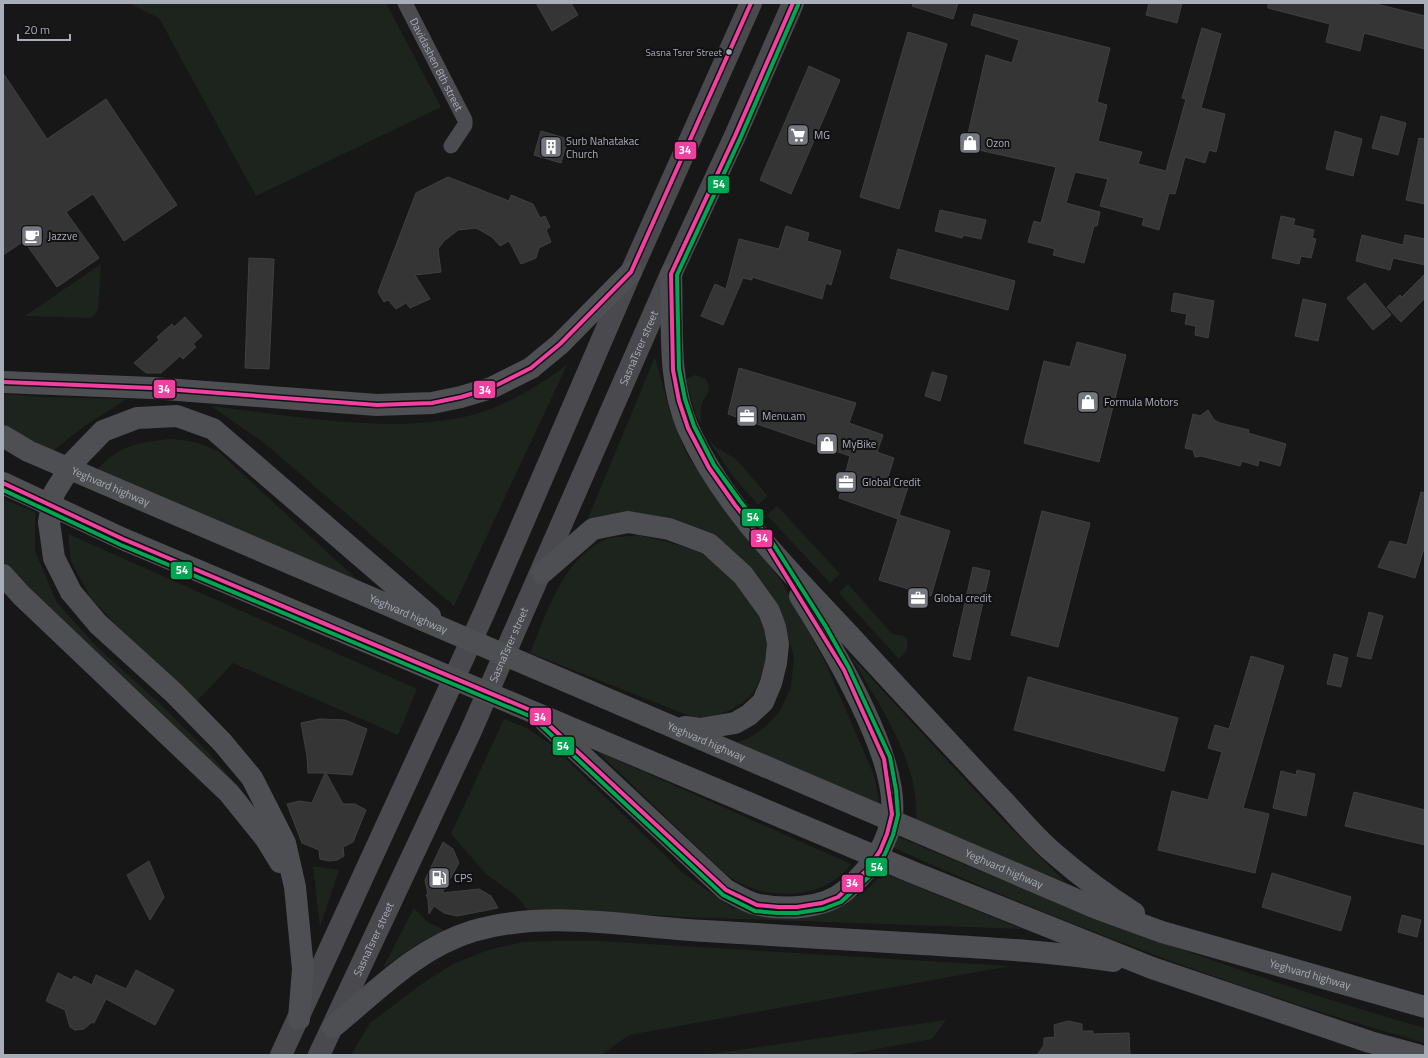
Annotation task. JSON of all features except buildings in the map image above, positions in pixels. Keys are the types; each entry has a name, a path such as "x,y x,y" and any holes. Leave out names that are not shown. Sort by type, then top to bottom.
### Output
{"main road":[{"path":"283,1051 484,613 631,272 751,3"},
{"path":"793,3 735,136 672,274 673,370 679,401 688,428 709,468 735,505 767,545 906,697 1053,852 1094,886 1162,932"},
{"path":"3,382 152,388 377,405 432,403 461,397 491,388 530,368 560,344 631,272"},
{"name":"SasnaTsrer street","path":"319,1055 470,733 516,627 542,573 672,274"},
{"path":"299,1019 303,969 295,887 285,843 252,778 222,742 180,699 98,624 70,592 54,558 49,522 54,493 74,461 103,431 137,418 176,416 213,429 448,631"},
{"name":"Yeghvard highway","path":"3,436 28,451 1096,908 1162,932 1425,1007"},
{"path":"3,482 123,539 912,872 1152,968 1370,1042 1418,1055"},
{"path":"542,573 592,529 628,522 669,529 709,544 743,575 769,611 775,627 778,644 776,663 763,702 749,715 735,723 715,728 700,729 666,724"},
{"path":"534,712 726,890 757,905 778,907 797,907 822,903 838,897 867,870 880,851 887,834 892,814 890,791 884,760 844,670 821,630 767,545"},
{"path":"3,575 21,595 229,793 266,839 295,887"},
{"path":"333,1027 405,966 444,941 475,931 526,920 602,923 1011,949 1081,956 1152,968"}],"street":[{"name":"Davidashen 8th street","path":"405,3 465,120 465,125 451,146"}],"shaded area":[{"path":"129,3 386,3 441,107 256,196 159,18"},
{"path":"101,264 98,310 91,318 25,316"},
{"path":"655,357 669,409 686,453 782,582 825,662 874,775 881,809 734,744 749,738 766,726 780,711 791,687 794,657 780,608 750,569 720,542 586,523"},
{"path":"567,365 454,606 263,442 211,406 352,422 389,424 425,423 459,418 491,409 530,390"},
{"path":"695,375 706,379 709,388 701,408 702,424 696,416 686,379"},
{"path":"3,394 42,397 127,399 86,425 50,453 3,429"},
{"path":"707,438 717,448 736,459 768,496 758,505 732,475"},
{"path":"170,439 195,442 219,452 366,588 96,471 112,456 129,447 148,442"},
{"path":"3,499 35,512 35,551 57,603 97,647 159,703 209,753 239,788 26,588 3,562"},
{"path":"777,506 840,574 830,583 767,515"},
{"path":"68,534 417,689 398,735 233,663 197,701 120,629 91,598 71,561"},
{"path":"637,535 696,551 717,563 742,589 760,616 765,631 766,651 760,680 751,695 732,709 709,718 690,716 530,653 558,589 577,560 589,549 604,540"},
{"path":"848,584 892,634 901,635 907,639 908,646 899,659 839,593"},
{"path":"849,654 993,810 1065,882 916,821 915,799 911,777 904,755 884,712"},
{"path":"504,719 527,728 553,746 683,873 732,908 767,916 836,909 864,892 884,873 1022,929 685,917 578,911 529,911 515,895 486,874 451,834"},
{"path":"597,751 851,864 840,876 827,885 812,890 780,894 748,887 734,880 717,866"},
{"path":"897,836 1027,890 1158,941 1290,987 1425,1028 1425,1043 1289,1002 1089,930 957,876 892,847"},
{"path":"313,866 339,870 320,927"},
{"path":"414,908 426,921 444,930 422,941 383,968"},
{"path":"599,941 1010,966 629,1035 601,1055 351,1055 370,1023 423,983 453,964 488,950 523,942"},
{"path":"946,1020 932,1039 844,1055 704,1055"}],"transit line":[{"name":"34","path":"3,382 152,388 377,405 432,403 461,397 491,388 531,368 560,344 631,272 751,3"},
{"name":"34","path":"3,483 123,539 535,712 726,890 757,905 778,907 797,907 822,903 838,897 867,870 880,851 887,834 892,814 884,759 844,670 767,545 735,505 709,468 688,428 679,401 673,370 671,274 735,136 793,3"},
{"name":"54","path":"3,490 121,545 532,717 723,895 755,911 797,913 823,909 841,902 872,874 885,854 893,835 898,815 896,790 890,757 849,668 826,627 772,542 714,465 694,426 685,399 679,369 677,275 740,139 798,5"}],"place":[{"name":"Sasna Tsrer Street","path":"729,52"},
{"name":"MG","path":"798,135"},
{"name":"Ozon","path":"970,143"},
{"name":"Surb Nahatakac Church","path":"551,147"},
{"name":"Jazzve","path":"32,236"},
{"name":"Formula Motors","path":"1088,402"},
{"name":"Menu.am","path":"747,416"},
{"name":"MyBike","path":"827,444"},
{"name":"Global Credit","path":"846,482"},
{"name":"Global credit","path":"918,598"},
{"name":"CPS","path":"439,878"}]}
